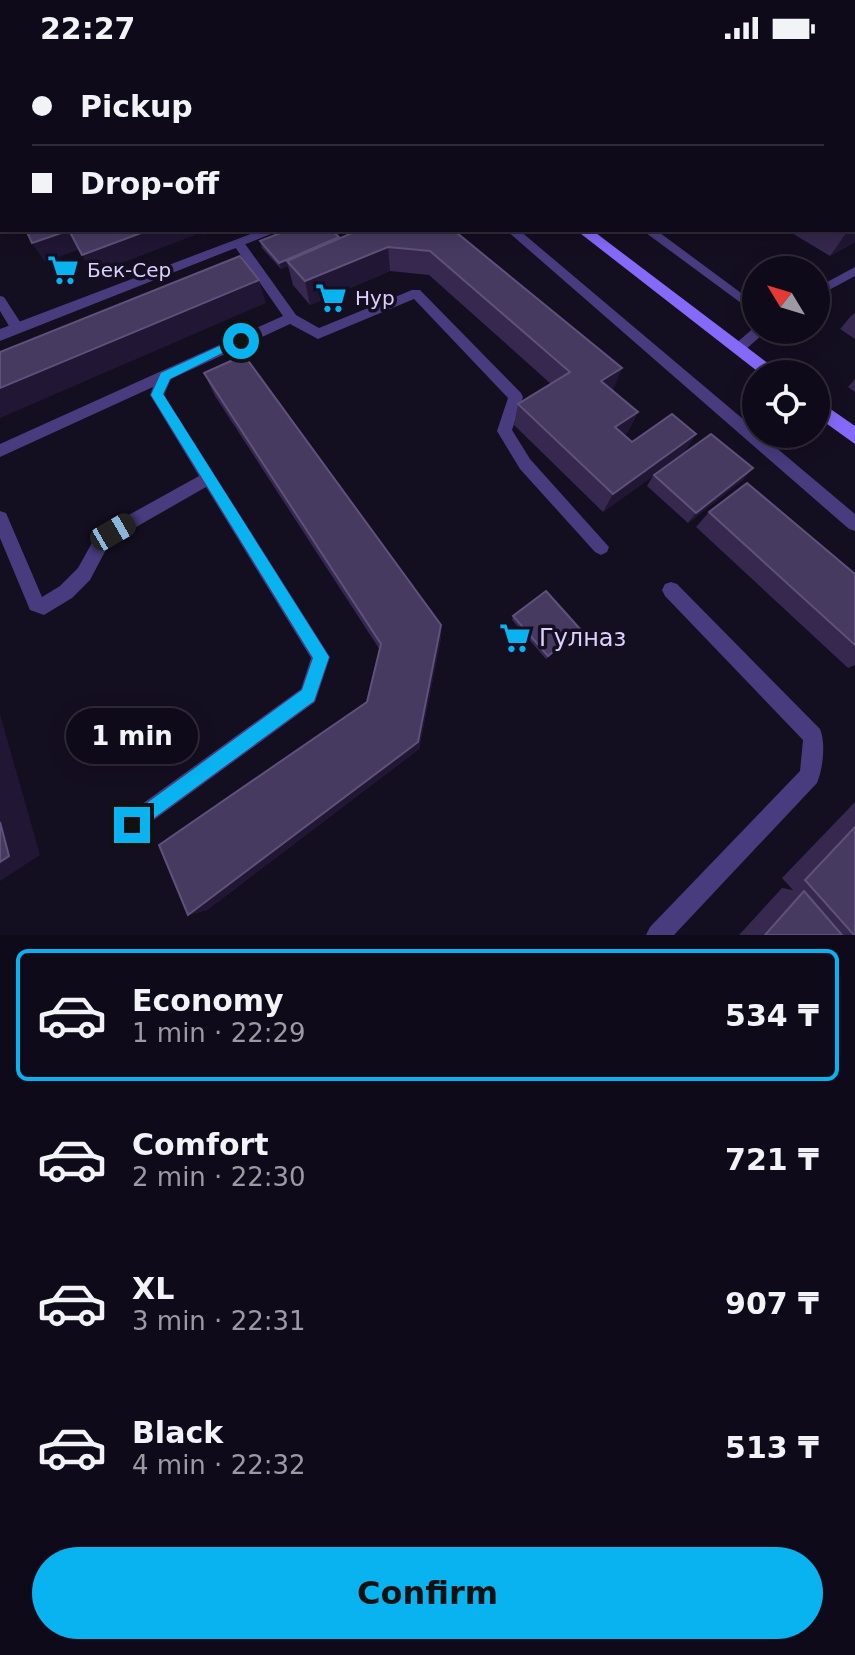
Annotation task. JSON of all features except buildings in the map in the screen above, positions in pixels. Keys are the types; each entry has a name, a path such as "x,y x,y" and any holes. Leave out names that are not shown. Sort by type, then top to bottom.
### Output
{"main road":[{"path":"586,232 755,360"},
{"path":"830,417 855,436"}],"street":[{"path":"0,335 269,232"}],"lane":[{"path":"514,232 855,524"},
{"path":"651,232 742,300"},
{"path":"239,244 291,318 318,334 416,293 516,397 504,431 525,464 601,547"},
{"path":"830,285 855,271"},
{"path":"0,300 17,328"},
{"path":"0,451 291,318"},
{"path":"739,348 743,344"},
{"path":"132,825 308,695 321,657 157,395 165,376"},
{"path":"0,518 36,604 44,606 66,592 84,574 104,537 209,478"},
{"path":"658,935 810,776 813,736 671,590"}],"place":[{"name":"Бек-Сер","path":"63,270"},
{"name":"Нур","path":"331,298"},
{"name":"Гулназ","path":"515,638"}],"route":[{"path":"132,825 308,695 321,657 157,395 165,376 241,341"}]}
